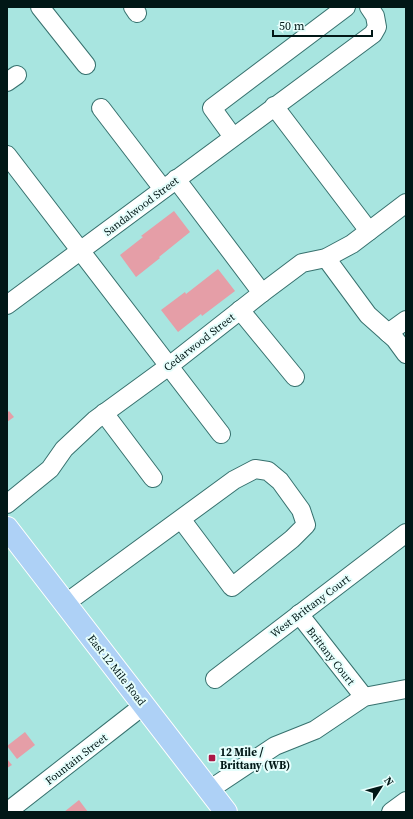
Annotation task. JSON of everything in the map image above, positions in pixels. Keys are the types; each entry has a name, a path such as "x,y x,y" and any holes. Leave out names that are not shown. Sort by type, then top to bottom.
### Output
{"main road":[{"name":"East 12 Mile Road","path":"7,528 226,812"}],"street":[{"path":"40,7 86,65"},
{"path":"233,137 212,108 346,7"},
{"name":"Sandalwood Street","path":"9,298 80,251 373,34 377,27 375,16 369,7"},
{"path":"274,106 369,231"},
{"path":"101,108 170,184 262,292"},
{"path":"7,155 220,434"},
{"name":"Cedarwood Street","path":"7,504 50,469 64,450 95,420 169,366 262,292 302,263 326,258 352,244 406,203"},
{"path":"326,258 368,315 395,339 406,354"},
{"path":"240,310 294,377"},
{"path":"388,333 406,320"},
{"path":"104,413 153,478"},
{"path":"66,603 234,480 255,469 268,471 280,480 301,510 306,525 292,539 232,587 181,519"},
{"name":"West Brittany Court","path":"215,679 406,534"},
{"name":"Brittany Court","path":"299,614 364,697"},
{"path":"209,790 275,746 315,730 364,697 406,689"},
{"name":"Fountain Street","path":"7,812 144,705"},
{"path":"391,812 406,801"}],"building":[{"path":"174,211 190,232 136,277 120,255 143,237 141,236"},
{"path":"218,269 235,291 178,332 161,310 185,292 186,294"},
{"path":"9,411 14,417 7,422 7,413"},
{"path":"25,732 35,745 17,759 7,746"},
{"path":"7,759 12,765 7,768"},
{"path":"79,800 88,812 64,812"}],"place":[{"name":"12 Mile / Brittany (WB)","path":"212,758"}]}
